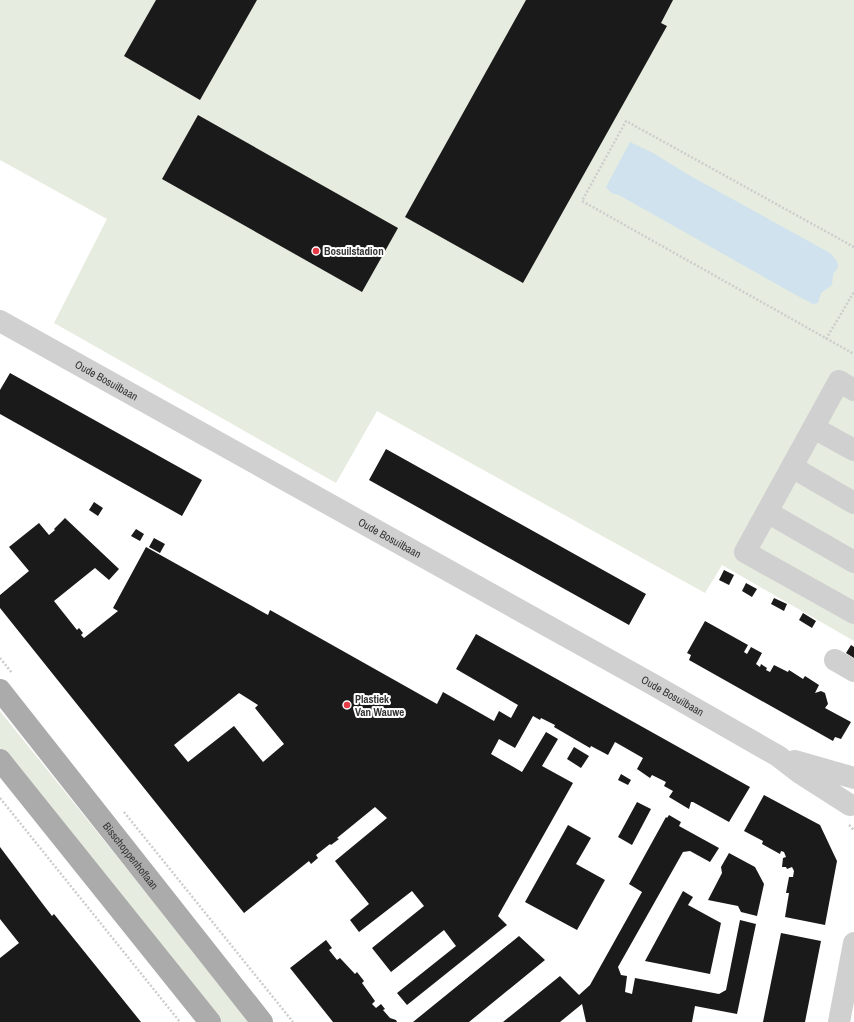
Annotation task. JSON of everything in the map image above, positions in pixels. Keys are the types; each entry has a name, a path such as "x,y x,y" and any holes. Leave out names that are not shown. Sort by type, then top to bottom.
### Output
{"main road":[{"name":"Bisschoppenhoflaan","path":"8,684 262,1022"},
{"path":"0,760 210,1022"}],"street":[{"name":"Oude Bosuilbaan","path":"0,321 652,684 778,756 800,773 852,808"},
{"path":"854,390 839,381 745,552 854,613"},
{"path":"814,428 854,450"},
{"path":"792,467 854,503"},
{"path":"767,512 854,562"},
{"path":"835,660 854,671"},
{"name":"Oude Bosuilbaan","path":"778,756 854,778"},
{"path":"852,808 851,790 854,781"},
{"path":"839,1022 854,943"}],"path":[{"path":"854,247 626,121 582,201 854,354"},
{"path":"826,339 854,292"},
{"path":"0,658 8,684"},
{"path":"0,798 180,1022"},
{"path":"120,807 293,1022"}],"shaded area":[{"path":"0,0 854,0 854,641 722,565 705,593 377,411 336,483 54,323 107,219 0,160"},
{"path":"0,711 250,1022 221,1022 0,748"}],"water":[{"path":"630,142 653,153 687,174 830,253 838,265 833,274 832,285 821,293 818,303 813,304 794,294 619,195 611,193 606,187"}],"building":[{"path":"156,0 257,0 200,100 124,56"},
{"path":"526,0 673,0 661,23 667,26 523,283 405,217"},
{"path":"198,115 398,228 362,292 162,179"},
{"path":"10,373 202,480 182,516 0,414 0,390"},
{"path":"386,449 646,594 629,625 369,480"},
{"path":"94,502 103,508 98,516 89,510"},
{"path":"65,518 119,569 109,580 95,568 54,601 77,630 79,628 83,633 81,635 84,638 118,611 113,608 146,547 268,615 270,610 437,704 443,692 494,721 499,711 511,718 518,705 456,669 476,634 750,787 729,822 693,802 691,802 689,809 669,797 673,791 664,786 666,782 652,775 650,778 637,769 643,758 615,742 608,755 591,746 590,748 554,727 555,725 533,716 515,748 499,739 491,754 522,772 546,732 558,739 542,766 573,783 498,916 507,925 407,1005 397,993 456,946 444,930 391,972 372,948 424,906 412,891 359,932 350,920 369,904 335,861 387,818 375,807 337,838 339,839 316,855 318,858 311,864 309,861 244,913 0,608 0,595 29,571 9,547 39,523 49,535 55,530 54,529","holes":["239,693 258,705 255,708 284,744 263,762 234,726 188,762 174,745"]},
{"path":"136,529 144,534 140,541 131,536"},
{"path":"154,538 165,544 160,553 149,547"},
{"path":"724,570 734,575 729,585 719,580"},
{"path":"746,583 757,589 752,597 742,591"},
{"path":"774,598 787,604 784,611 771,604"},
{"path":"803,613 816,621 812,628 799,620"},
{"path":"705,621 748,645 744,652 747,654 751,647 762,653 756,664 760,667 761,664 770,672 774,665 788,672 789,670 803,679 805,676 819,685 815,693 821,691 825,693 828,704 825,708 851,722 841,739 835,737 833,741 689,660 691,655 687,653"},
{"path":"851,645 854,647 854,658 846,653"},
{"path":"574,747 589,756 581,768 567,759"},
{"path":"621,774 631,780 628,785 618,780"},
{"path":"764,795 820,825 837,861 825,925 785,917 789,893 786,893 789,877 793,877 794,871 792,867 787,869 786,867 782,867 783,858 786,857 784,852 781,851 780,854 762,844 763,841 744,831"},
{"path":"637,802 651,809 632,845 618,837"},
{"path":"669,815 681,822 679,826 719,848 710,862 690,851 683,852 618,967 621,975 627,976 625,992 632,994 635,978 719,994 726,990 740,920 756,924 737,1014 695,1006 692,1022 586,1022 582,1004 560,1022 503,1022 560,976 579,995 590,985 642,892 629,884 666,817 667,818"},
{"path":"568,825 591,838 576,864 605,880 577,930 525,902"},
{"path":"0,847 52,916 54,914 141,1022 0,1022 0,958 19,943 0,919"},
{"path":"729,853 755,867 764,884 757,916 741,912 738,906 708,900 722,873 721,867"},
{"path":"683,891 693,897 688,905 721,923 710,974 645,961"},
{"path":"781,933 821,941 805,1022 763,1022"},
{"path":"519,936 545,960 469,1022 413,1022"},
{"path":"326,940 332,948 329,950 337,960 340,958 355,974 357,972 364,981 362,983 375,1001 372,1004 376,1008 381,1004 385,1009 383,1010 390,1018 396,1020 397,1022 333,1022 290,968"}],"place":[{"name":"Bosuilstadion","path":"316,251"},
{"name":"Plastiek Van Wauwe","path":"347,705"}]}
